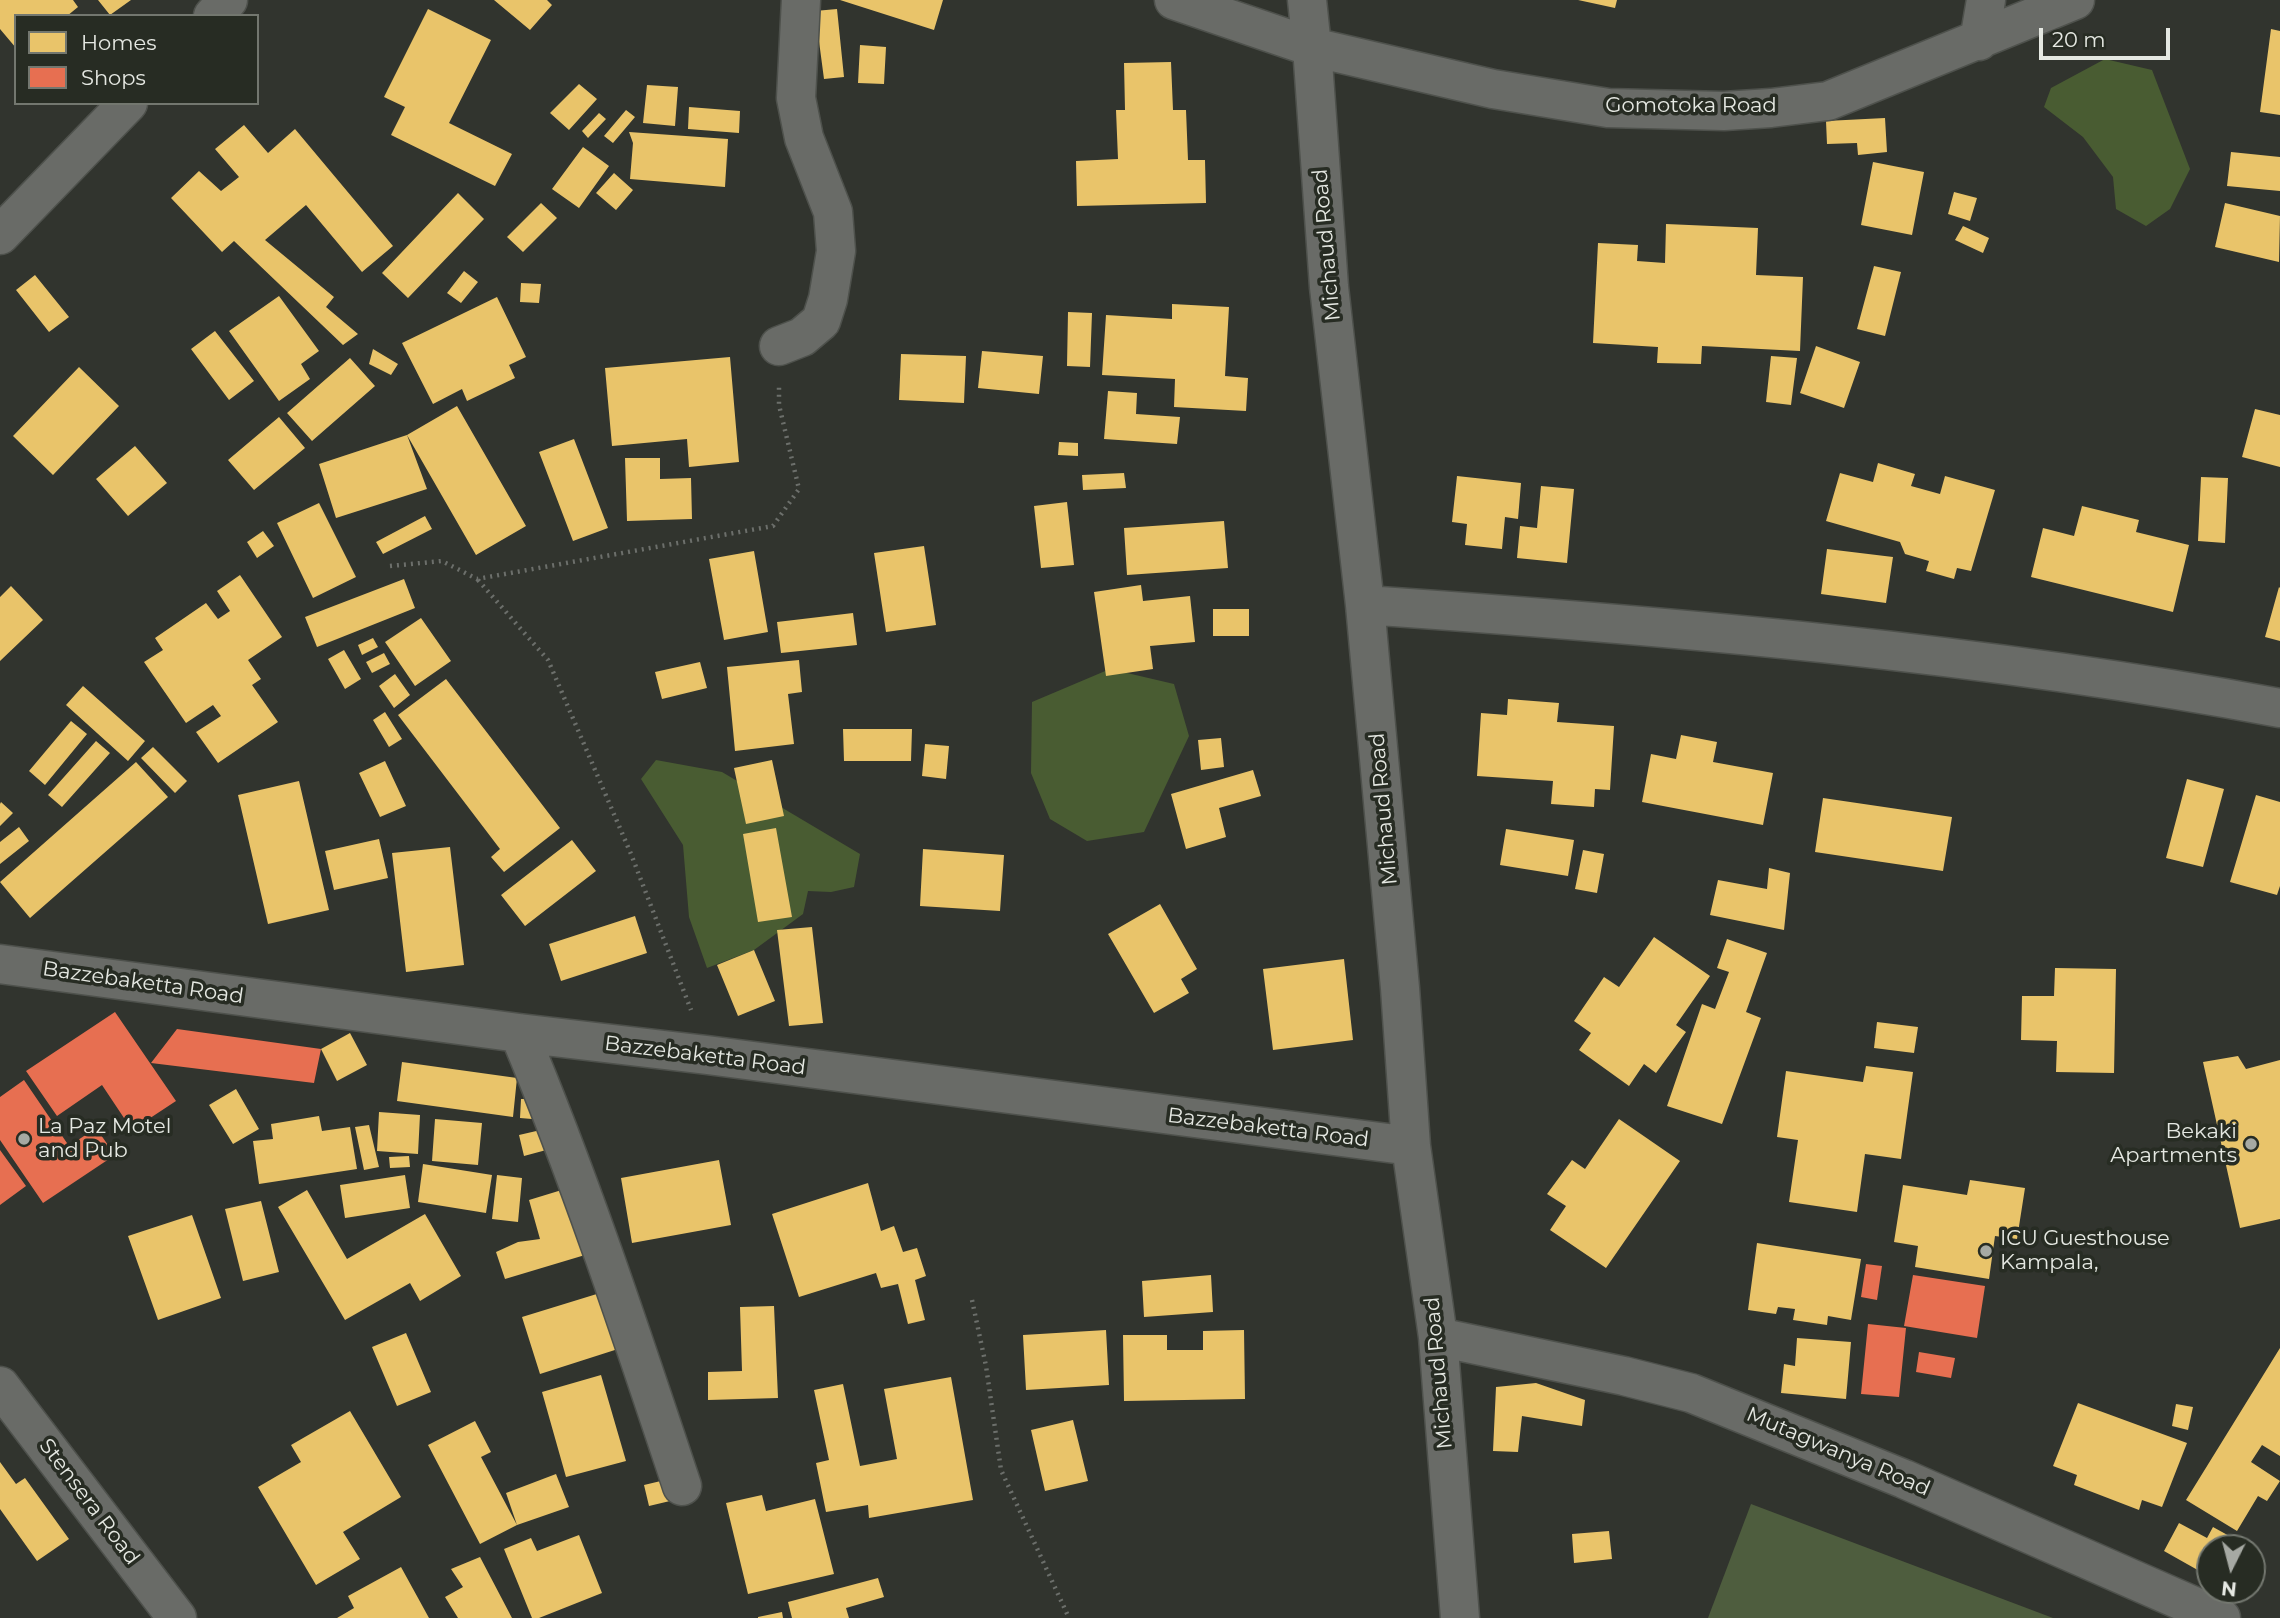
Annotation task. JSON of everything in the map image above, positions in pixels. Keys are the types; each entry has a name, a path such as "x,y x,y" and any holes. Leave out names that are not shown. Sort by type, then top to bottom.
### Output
{"street":[{"path":"215,14 228,0"},
{"path":"779,346 802,337 821,321 828,299 836,251 833,212 804,138 796,98 801,0"},
{"name":"Gomotoka Road","path":"1174,0 1312,47 1493,89 1608,108 1724,111 1828,101 2075,0"},
{"name":"Michaud Road","path":"1307,0 1329,287 1366,605 1400,988 1411,1146 1438,1337 1460,1618"},
{"path":"1979,41 1986,0"},
{"path":"0,235 126,105"},
{"path":"1366,605 1572,619 1957,657 2183,690 2280,708"},
{"name":"Bazzebaketta Road","path":"0,964 1411,1146"},
{"path":"519,1033 558,1125 609,1264 682,1486"},
{"name":"Mutagwanya Road","path":"1438,1337 1691,1393 1905,1479 2221,1618"},
{"name":"Stensera Road","path":"0,1386 172,1616"}],"path":[{"path":"477,579 773,526 799,489 779,404 779,346"},
{"path":"390,566 442,561 477,579 548,660 654,910 707,1055"},
{"path":"972,1300 986,1366 1001,1470 1069,1618"}],"green space":[{"path":"2105,59 2152,70 2190,169 2170,209 2146,226 2116,209 2113,177 2083,137 2044,107 2051,88"},
{"path":"1110,669 1174,684 1189,736 1144,832 1087,841 1050,819 1031,773 1032,702"},
{"path":"656,760 722,772 860,854 854,887 831,892 808,891 803,914 754,950 707,968 689,917 683,845 641,779"},
{"path":"1751,1504 2053,1618 1708,1618"}],"building: Homes":[{"path":"0,0 73,0 78,7 69,14 14,14 14,46 0,29"},
{"path":"98,0 131,0 111,14"},
{"path":"494,0 547,0 552,5 530,30"},
{"path":"840,0 943,0 934,30"},
{"path":"1578,0 1617,0 1615,8"},
{"path":"428,9 491,40 449,123 512,154 495,186 391,135 405,107 384,97"},
{"path":"837,9 844,77 824,79 815,11"},
{"path":"2271,29 2280,31 2280,115 2260,112"},
{"path":"860,45 886,47 884,84 858,83"},
{"path":"1171,62 1173,110 1186,110 1188,160 1205,160 1206,203 1077,206 1076,161 1118,159 1116,110 1125,110 1124,63"},
{"path":"579,84 597,99 569,130 550,113"},
{"path":"647,85 678,87 675,126 643,123"},
{"path":"689,107 740,111 739,133 688,129"},
{"path":"626,110 635,117 613,143 604,136"},
{"path":"599,113 606,119 588,138 582,131"},
{"path":"1885,118 1887,152 1858,155 1857,143 1827,144 1826,121"},
{"path":"244,125 268,153 295,129 393,246 362,272 306,205 265,240 334,297 326,307 358,334 343,345 234,241 222,252 171,198 199,171 221,191 239,177 215,149"},
{"path":"629,132 728,139 725,187 630,179 633,143"},
{"path":"583,147 609,166 579,208 552,189"},
{"path":"2231,152 2280,157 2280,191 2227,186"},
{"path":"1873,162 1924,172 1912,235 1861,225"},
{"path":"614,173 633,190 616,210 596,193"},
{"path":"1954,192 1977,198 1970,221 1948,214"},
{"path":"458,193 484,219 408,298 382,273"},
{"path":"541,203 557,218 523,252 507,237"},
{"path":"2225,203 2280,216 2279,262 2215,247"},
{"path":"1666,224 1758,228 1756,275 1803,277 1800,351 1702,346 1701,364 1657,363 1658,347 1593,343 1598,243 1638,245 1637,261 1665,263"},
{"path":"1963,226 1989,238 1983,253 1955,240"},
{"path":"1874,266 1901,272 1885,336 1857,329"},
{"path":"464,271 478,282 461,303 447,293"},
{"path":"35,275 69,317 49,332 16,290"},
{"path":"521,283 541,284 539,303 520,302"},
{"path":"279,296 319,351 301,364 310,379 279,401 229,331"},
{"path":"497,297 526,357 509,365 515,378 467,401 462,389 433,404 402,343"},
{"path":"1172,304 1229,307 1225,376 1248,378 1246,411 1174,407 1175,379 1102,375 1106,315 1172,319"},
{"path":"1068,312 1092,313 1090,367 1067,366"},
{"path":"215,331 254,381 229,400 191,349"},
{"path":"1816,346 1860,362 1844,408 1800,393"},
{"path":"373,349 398,364 391,375 369,364"},
{"path":"982,351 1043,356 1039,394 978,388"},
{"path":"901,354 966,356 964,403 899,400"},
{"path":"1771,356 1797,358 1791,405 1766,402"},
{"path":"730,357 739,462 689,467 687,439 612,446 605,368"},
{"path":"350,358 375,386 312,441 287,413"},
{"path":"79,367 119,406 53,475 13,436"},
{"path":"1108,391 1137,393 1136,414 1180,417 1177,444 1104,439"},
{"path":"457,406 526,526 476,555 407,435"},
{"path":"2255,409 2280,415 2280,467 2242,457"},
{"path":"279,417 305,448 254,490 228,460"},
{"path":"407,435 427,489 336,518 319,464"},
{"path":"574,439 608,528 573,541 539,452"},
{"path":"1059,442 1078,443 1078,456 1058,455"},
{"path":"135,446 167,483 128,516 96,479"},
{"path":"625,458 660,458 660,479 691,478 692,519 627,521"},
{"path":"1878,463 1915,474 1911,486 1940,494 1945,476 1995,490 1971,571 1957,568 1954,579 1926,571 1929,561 1905,554 1900,542 1826,521 1840,473 1873,482"},
{"path":"1124,473 1126,488 1083,490 1082,475"},
{"path":"1457,476 1521,483 1518,519 1505,517 1502,549 1465,545 1467,524 1452,522"},
{"path":"2201,477 2228,478 2225,543 2198,541"},
{"path":"1541,486 1574,489 1567,563 1517,558 1520,526 1537,528"},
{"path":"1067,502 1074,565 1041,568 1034,506"},
{"path":"319,503 356,577 313,598 277,523"},
{"path":"2082,506 2139,520 2136,532 2189,545 2173,612 2031,577 2043,528 2074,536"},
{"path":"425,516 432,529 383,554 376,542"},
{"path":"1224,521 1228,568 1127,575 1124,528"},
{"path":"263,531 274,546 257,558 247,542"},
{"path":"924,546 936,625 886,632 874,553"},
{"path":"1827,549 1893,557 1886,603 1821,594"},
{"path":"754,551 768,632 724,640 709,559"},
{"path":"240,575 282,637 248,660 261,679 252,685 278,722 218,763 196,732 221,716 213,705 186,723 144,662 163,650 155,638 206,603 218,619 230,611 217,591"},
{"path":"404,579 415,608 317,647 305,617"},
{"path":"1141,585 1143,601 1190,596 1195,642 1150,646 1153,669 1106,676 1094,592"},
{"path":"11,586 43,620 0,661 0,597"},
{"path":"2280,588 2280,641 2265,637"},
{"path":"1213,609 1249,609 1249,636 1213,636"},
{"path":"853,613 857,645 781,653 777,622"},
{"path":"421,618 451,661 415,686 385,642"},
{"path":"373,638 378,647 362,655 358,645"},
{"path":"344,650 361,679 345,689 328,659"},
{"path":"384,653 390,664 372,673 366,662"},
{"path":"799,660 802,692 788,694 794,744 735,751 727,667"},
{"path":"700,662 707,688 662,699 655,672"},
{"path":"395,674 410,695 394,708 379,686"},
{"path":"446,679 560,828 504,872 491,857 500,849 398,715"},
{"path":"83,686 145,741 128,761 66,705"},
{"path":"1508,699 1559,703 1557,722 1614,726 1610,790 1595,789 1594,807 1551,804 1553,781 1477,776 1481,713 1507,715"},
{"path":"385,712 402,739 389,747 373,720"},
{"path":"71,721 87,734 45,785 29,771"},
{"path":"843,729 912,729 911,761 844,761"},
{"path":"1681,735 1717,742 1713,762 1773,773 1763,825 1642,802 1651,754 1676,759"},
{"path":"1221,738 1224,767 1201,770 1198,740"},
{"path":"96,741 110,753 62,807 48,795"},
{"path":"925,744 949,746 946,779 922,776"},
{"path":"153,747 187,781 175,793 141,758"},
{"path":"772,760 784,816 746,824 734,768"},
{"path":"385,761 406,806 380,817 359,773"},
{"path":"136,762 168,797 30,918 0,882"},
{"path":"1253,770 1261,796 1219,808 1226,837 1186,849 1171,794"},
{"path":"2187,779 2224,789 2203,867 2166,858"},
{"path":"299,781 329,910 268,924 238,795"},
{"path":"2256,795 2280,802 2280,886 2277,895 2230,882"},
{"path":"1823,798 1952,817 1943,871 1815,852"},
{"path":"1,802 13,813 0,826 0,804"},
{"path":"19,827 29,841 0,864 0,842"},
{"path":"776,828 792,917 758,922 743,834"},
{"path":"1506,829 1574,840 1568,876 1500,865"},
{"path":"379,839 388,878 334,890 325,851"},
{"path":"572,840 596,871 525,926 501,895"},
{"path":"450,847 464,965 406,972 392,853"},
{"path":"923,849 1004,855 1000,911 920,906"},
{"path":"1583,850 1604,854 1597,893 1575,889"},
{"path":"1769,868 1790,873 1784,930 1710,915 1718,880 1767,889"},
{"path":"1160,904 1197,969 1181,979 1189,993 1154,1013 1108,934"},
{"path":"635,916 647,953 561,981 549,944"},
{"path":"812,927 823,1023 789,1026 777,930"},
{"path":"1654,937 1710,976 1676,1025 1686,1032 1656,1073 1644,1064 1629,1086 1579,1050 1591,1033 1574,1021 1604,977 1619,987"},
{"path":"1727,939 1767,953 1746,1012 1761,1018 1722,1124 1667,1106 1702,1004 1715,1009 1729,972 1717,968"},
{"path":"754,950 775,1001 738,1016 717,965"},
{"path":"1344,959 1353,1040 1273,1050 1263,969"},
{"path":"2055,968 2116,969 2114,1073 2056,1072 2057,1041 2021,1040 2022,996 2054,996"},
{"path":"1877,1022 1918,1027 1914,1053 1874,1048"},
{"path":"350,1033 367,1065 337,1081 321,1049"},
{"name":"Bekaki Apartments","path":"2238,1056 2246,1069 2280,1060 2280,1219 2240,1228 2203,1062"},
{"path":"402,1062 517,1078 513,1117 397,1101"},
{"path":"1866,1066 1913,1072 1901,1159 1865,1154 1857,1212 1789,1202 1798,1140 1777,1137 1786,1071 1863,1082"},
{"path":"236,1089 259,1129 233,1144 209,1105"},
{"path":"521,1099 533,1099 532,1119 520,1118"},
{"path":"379,1112 420,1115 418,1154 377,1151"},
{"path":"319,1116 322,1131 350,1127 357,1169 259,1184 253,1141 273,1139 271,1124"},
{"path":"435,1119 482,1123 478,1165 432,1161"},
{"path":"1619,1119 1680,1161 1606,1268 1550,1230 1566,1206 1547,1194 1572,1160 1585,1169"},
{"path":"369,1125 379,1167 364,1170 355,1127"},
{"path":"545,1129 550,1149 524,1156 519,1135"},
{"path":"409,1156 410,1167 390,1168 389,1157"},
{"path":"719,1160 731,1225 632,1243 621,1178"},
{"path":"423,1164 492,1175 486,1213 418,1202"},
{"path":"405,1175 410,1208 345,1218 340,1185"},
{"path":"497,1175 522,1178 518,1222 492,1219"},
{"path":"1970,1180 2025,1188 2017,1239 1995,1236 1989,1279 1915,1267 1918,1246 1894,1242 1903,1185 1967,1195"},
{"path":"868,1183 881,1231 894,1226 903,1252 917,1248 926,1276 915,1280 925,1320 908,1324 898,1284 881,1288 876,1273 799,1297 772,1214"},
{"path":"565,1189 585,1255 505,1279 496,1252 518,1242 540,1239 529,1200"},
{"path":"307,1190 347,1259 425,1214 461,1276 420,1301 410,1283 345,1320 278,1207"},
{"path":"261,1201 279,1272 243,1281 225,1209"},
{"path":"192,1215 221,1298 158,1320 128,1236"},
{"path":"1757,1243 1861,1259 1851,1320 1828,1316 1827,1325 1793,1320 1795,1309 1778,1307 1776,1314 1748,1310"},
{"path":"1211,1275 1213,1312 1144,1317 1142,1281"},
{"path":"600,1293 618,1349 540,1374 522,1317"},
{"path":"774,1306 778,1398 708,1400 708,1372 742,1371 740,1307"},
{"path":"1106,1330 1109,1385 1026,1390 1023,1335"},
{"path":"1244,1330 1245,1399 1124,1401 1123,1335 1167,1335 1167,1350 1203,1350 1203,1331"},
{"path":"406,1333 431,1392 397,1406 372,1347"},
{"path":"1797,1338 1851,1342 1846,1399 1781,1393 1784,1364 1795,1366"},
{"path":"2280,1348 2280,1456 2262,1445 2251,1462 2280,1481 2267,1501 2258,1496 2237,1531 2186,1500"},
{"path":"601,1375 626,1461 566,1477 542,1392"},
{"path":"951,1377 973,1500 869,1518 868,1505 826,1512 816,1463 829,1460 814,1390 843,1384 860,1466 897,1459 884,1389"},
{"path":"1536,1383 1585,1400 1582,1426 1522,1416 1518,1452 1493,1451 1496,1387"},
{"path":"2078,1403 2187,1443 2162,1507 2142,1500 2139,1510 2074,1485 2077,1475 2053,1466"},
{"path":"2176,1404 2193,1407 2188,1430 2172,1426"},
{"path":"350,1411 401,1497 343,1532 360,1559 316,1585 258,1487 301,1462 291,1445"},
{"path":"1073,1420 1088,1481 1045,1491 1031,1430"},
{"path":"475,1421 491,1452 481,1457 517,1525 480,1544 428,1445"},
{"path":"0,1462 16,1484 25,1478 69,1539 37,1561 0,1509"},
{"path":"556,1474 569,1507 517,1525 506,1493"},
{"path":"665,1480 670,1501 649,1506 644,1485"},
{"path":"762,1495 766,1511 815,1499 834,1574 748,1594 726,1503"},
{"path":"2179,1523 2200,1534 2196,1534 2196,1569 2164,1551"},
{"path":"2213,1527 2226,1534 2209,1534"},
{"path":"1609,1531 1612,1559 1574,1563 1572,1534"},
{"path":"579,1535 602,1593 539,1618 532,1618 504,1549 531,1538 537,1551"},
{"path":"480,1557 512,1618 458,1618 445,1597 463,1587 451,1569"},
{"path":"401,1567 429,1618 337,1618 354,1608 348,1596"},
{"path":"878,1578 884,1597 846,1608 849,1618 792,1618 788,1602"},
{"path":"782,1612 783,1618 758,1618 758,1617"}],"building: Shops":[{"path":"115,1012 176,1101 132,1130 102,1085 57,1116 26,1071"},
{"path":"177,1029 321,1049 314,1083 151,1063"},
{"path":"24,1080 69,1146 96,1128 115,1155 43,1203 0,1140 0,1097"},
{"path":"0,1150 26,1186 0,1205"},
{"path":"1866,1264 1882,1266 1877,1300 1861,1297"},
{"path":"1913,1275 1985,1286 1977,1338 1904,1326"},
{"path":"1868,1324 1906,1328 1899,1397 1861,1394"},
{"path":"1919,1352 1955,1358 1951,1378 1916,1372"}],"place":[{"name":"La Paz Motel and Pub","path":"24,1139"},
{"name":"Bekaki Apartments","path":"2251,1144"},
{"name":"ICU Guesthouse Kampala,","path":"1986,1251"}]}
